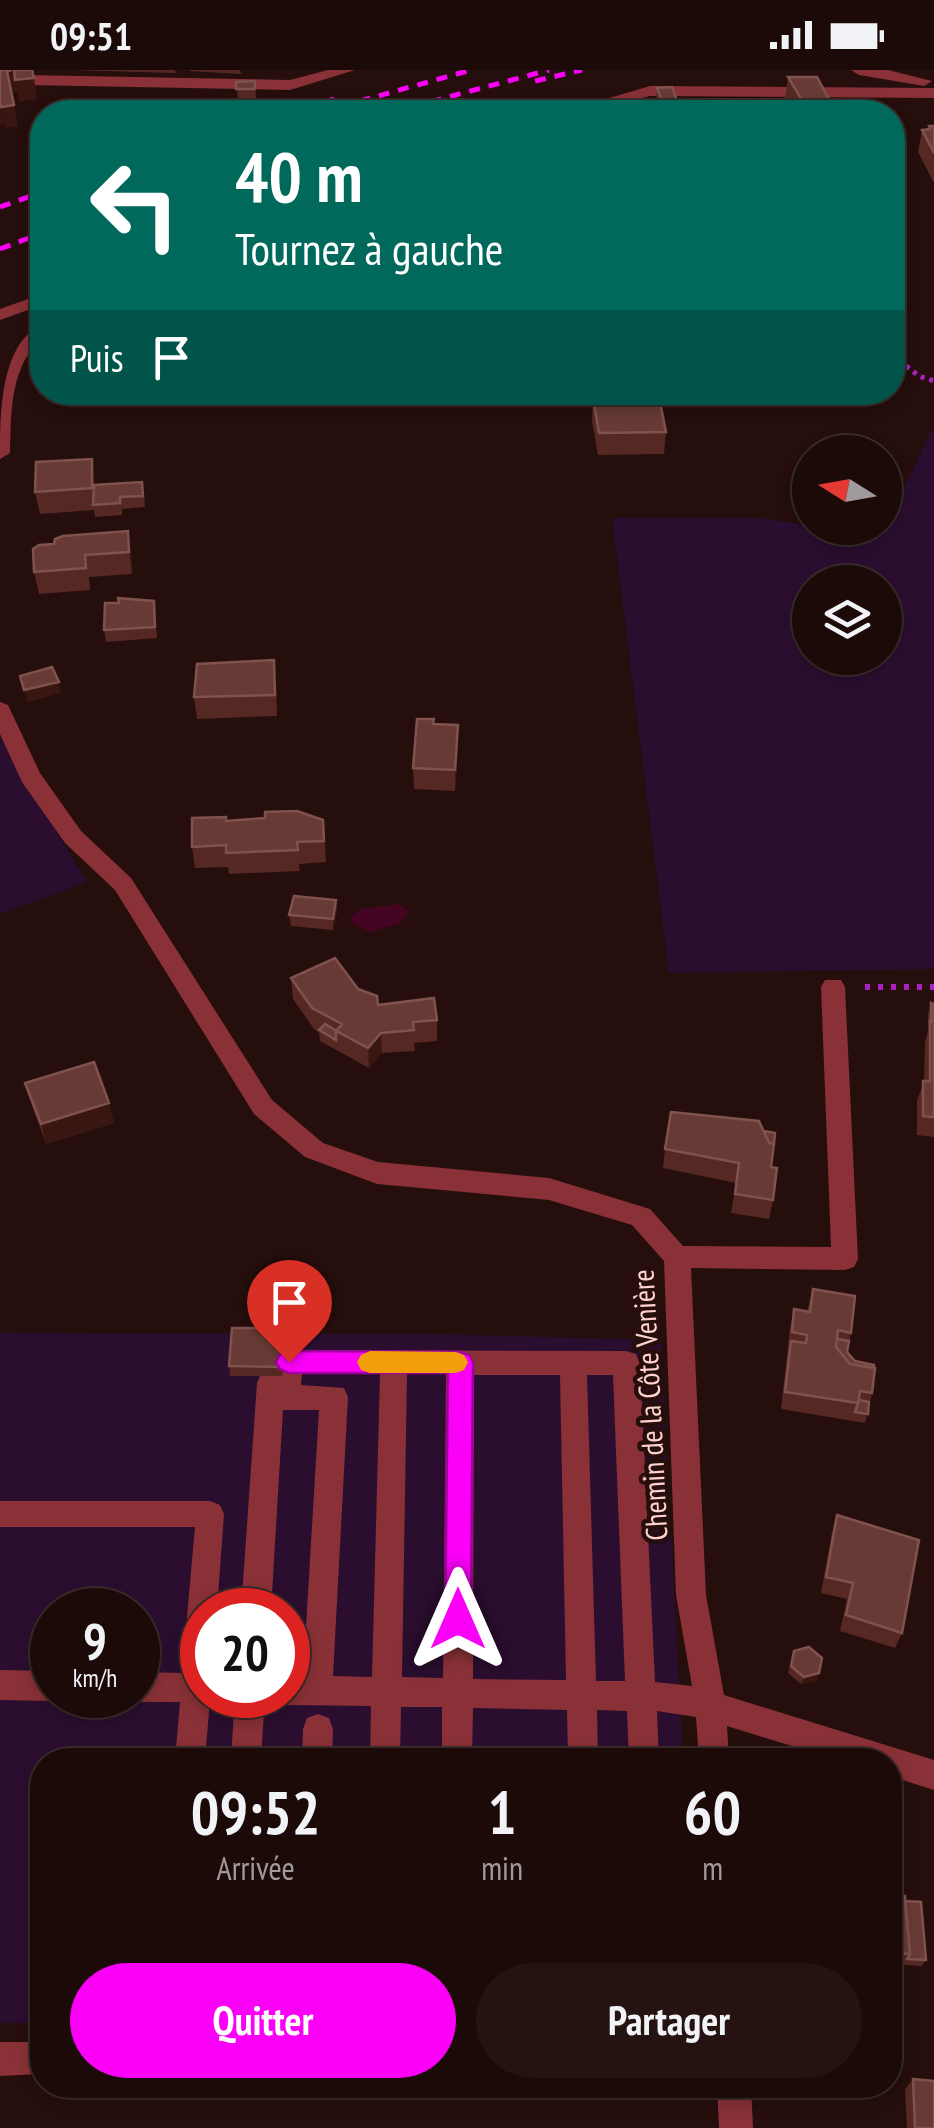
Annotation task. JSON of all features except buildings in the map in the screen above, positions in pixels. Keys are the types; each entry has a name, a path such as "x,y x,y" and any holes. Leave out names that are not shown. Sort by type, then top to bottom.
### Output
{"street":[{"path":"0,86 26,80 290,85 348,70"},
{"path":"859,70 934,82"},
{"path":"618,100 650,92 934,94"},
{"path":"716,92 720,100"},
{"path":"0,314 30,303"},
{"path":"0,453 6,370 30,339"},
{"name":"Chemin de la Côte Venière","path":"0,710 30,776 73,837 123,884 263,1107 314,1150 376,1173 550,1190 641,1217 677,1257 691,1595 710,1703 713,1748"},
{"path":"677,1257 844,1259 834,987"},
{"path":"257,1588 271,1383 288,1383 289,1362 626,1363 644,1748"},
{"path":"386,1748 394,1362"},
{"path":"457,1748 460,1362"},
{"path":"573,1363 583,1748"},
{"path":"270,1398 334,1397 310,1617"},
{"path":"0,1514 210,1514 205,1588"},
{"path":"0,1685 30,1686"},
{"path":"310,1690 642,1695 710,1703 851,1748"},
{"path":"192,1748 195,1718"},
{"path":"247,1748 249,1718"},
{"path":"902,1765 934,1775"},
{"path":"0,2059 30,2058"},
{"path":"735,2098 736,2128"}],"path":[{"path":"905,365 934,381"},
{"path":"834,987 934,986"}],"shaded area":[{"path":"934,425 934,969 669,973 612,518 759,518 792,523 792,545 902,545 902,492"},
{"path":"0,730 16,765 87,882 0,914"},
{"path":"399,904 409,911 401,923 370,932 350,922 351,916 361,909"},
{"path":"0,1333 431,1334 661,1340 682,1748 30,1748 30,2023 0,2023"}],"railway":[{"path":"364,100 471,70"},
{"path":"437,100 549,70"},
{"path":"535,81 582,70"},
{"path":"0,207 30,196"},
{"path":"0,249 30,238"}],"slow traffic":[{"path":"370,1362 456,1362"}],"route":[{"path":"289,1362 460,1362 458,1619"}]}
